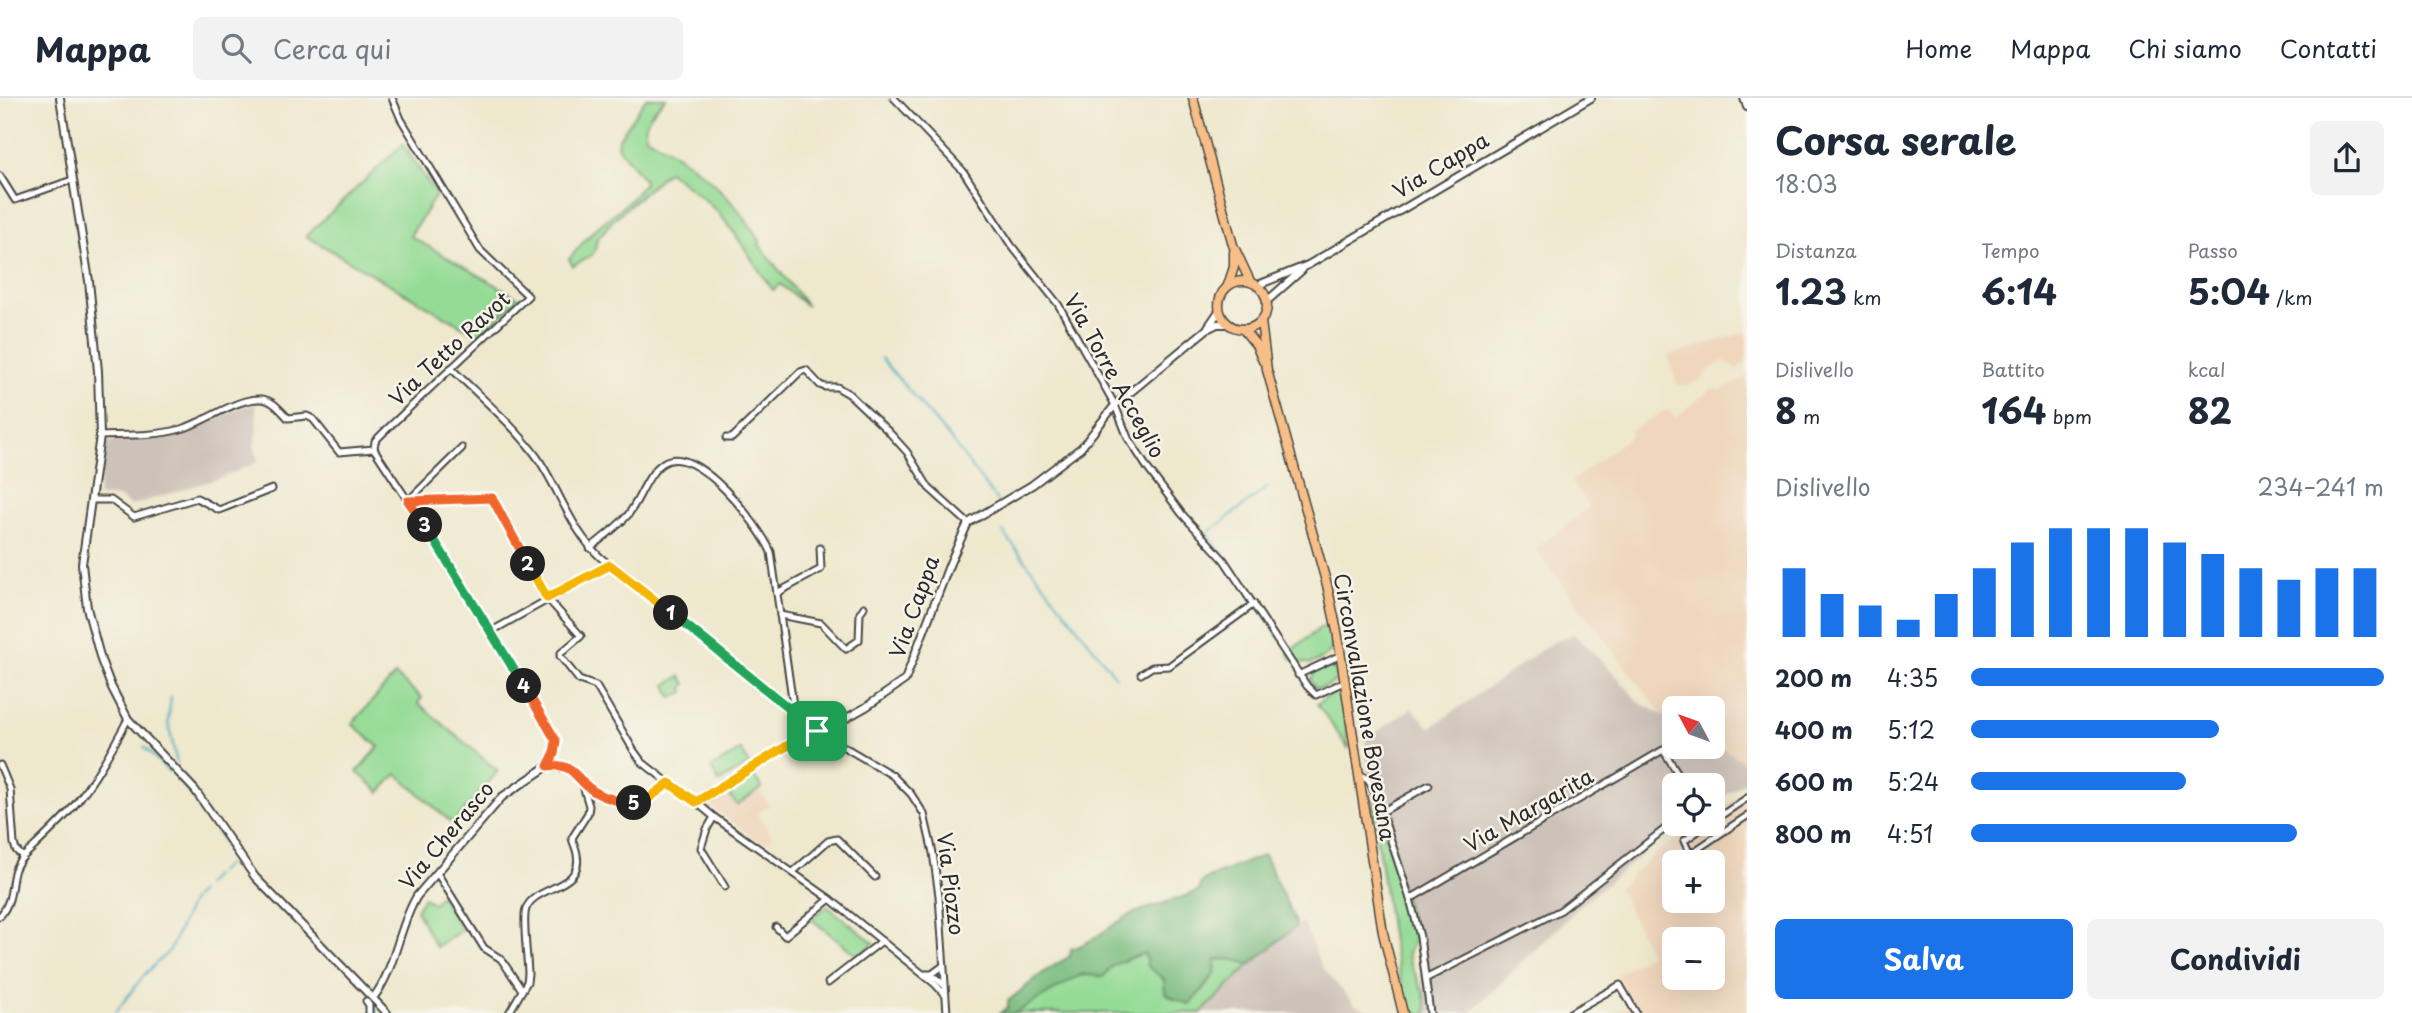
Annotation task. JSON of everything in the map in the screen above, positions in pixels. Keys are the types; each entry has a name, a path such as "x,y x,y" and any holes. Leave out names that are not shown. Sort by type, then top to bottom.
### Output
{"main road":[{"path":"1193,98 1233,245 1234,267 1228,285 1220,296 1219,311 1227,324 1243,329 1256,326 1261,321 1265,315 1267,301 1233,245"},
{"path":"1228,285 1235,281 1254,283"},
{"name":"Circonvallazione Bovesana","path":"1261,321 1267,370"},
{"name":"Circonvallazione Bovesana","path":"1243,329 1256,345 1267,370 1327,585 1346,681 1382,933 1403,1013"}],"street":[{"path":"60,98 91,298 98,371 100,436 82,564 87,608 101,660 128,719 195,790 255,877 369,1000 387,1013"},
{"name":"Via Tetto Ravot","path":"374,449 375,441 381,435 528,296 480,250 401,119 393,98"},
{"name":"Via Torre Acceglio","path":"894,98 940,144 981,195 1011,245 1069,320 1115,405 1128,438 1182,514 1224,561 1298,675 1316,695 1346,681"},
{"name":"Via Cappa","path":"1308,265 1591,98"},
{"path":"1744,98 1747,107"},
{"path":"0,176 15,200 72,180"},
{"path":"1254,283 1308,265"},
{"path":"1267,301 1308,265"},
{"path":"1207,329 1219,311"},
{"path":"726,438 732,438 800,372 806,370 820,385 837,387 849,394 906,452 929,488 968,523 1021,492 1081,448 1115,405 1207,329 1217,324 1227,324"},
{"name":"Via Piozzo","path":"451,368 536,456 579,534 590,548 817,731 892,775 918,804 928,829 936,871 947,1013"},
{"path":"100,436 176,430 241,402 261,399 273,403 288,418 307,416 313,419 339,452 374,449 556,741 548,766 568,768 593,792 632,803 648,799 669,783"},
{"path":"408,501 462,448"},
{"path":"590,548 628,515 661,463 684,459 726,490 761,534 771,552 794,712"},
{"path":"91,500 111,500 134,517 197,498 219,510 272,489"},
{"path":"408,501 492,498 547,598 581,636 561,653 561,656 579,680 596,686 642,762 830,899 935,984 946,996"},
{"name":"Via Cappa","path":"696,802 808,733 836,724 866,707 905,680 968,523"},
{"path":"777,593 821,569 820,548"},
{"path":"490,632 610,565"},
{"path":"1141,674 1152,667 1169,666 1254,604"},
{"path":"780,615 821,623 846,649 859,640 860,613 864,607"},
{"path":"1298,675 1341,655"},
{"path":"775,697 790,688"},
{"path":"0,916 12,896 13,874 23,857 45,838 75,805 114,747 128,719"},
{"name":"Via Margarita","path":"1410,899 1663,750 1678,773"},
{"path":"0,765 10,789 14,844 23,857"},
{"name":"Via Cherasco","path":"369,1000 384,979 412,905 502,797 548,766"},
{"path":"1359,773 1370,782 1410,899 1420,937 1430,1013"},
{"path":"509,1013 528,974 525,911 532,900 568,880 576,869 577,854 572,838 588,813 589,806 584,789 586,785"},
{"path":"1382,812 1429,785"},
{"path":"1725,813 1747,797"},
{"path":"1725,831 1747,816"},
{"path":"714,817 707,829 702,848 725,887"},
{"path":"1427,978 1561,910 1662,831"},
{"path":"1691,836 1684,841 1690,854 1717,836"},
{"path":"793,872 828,841 836,839 875,877"},
{"path":"437,873 484,948 501,959 522,990"},
{"path":"776,926 785,936 830,899"},
{"path":"828,983 882,941"},
{"path":"919,973 932,974 943,966"},
{"path":"919,973 936,978 944,985"},
{"path":"1570,1013 1620,985 1636,1013"},
{"path":"369,1000 369,1013"}],"shaded area":[{"path":"1747,332 1747,359 1737,369 1724,361 1713,367 1700,380 1687,386 1677,384 1668,356"},
{"path":"1747,377 1747,764 1726,750 1726,696 1662,696 1662,714 1535,549 1590,507 1571,482 1632,435 1630,431 1668,409 1675,418 1713,388 1720,391"},
{"path":"256,405 257,432 254,445 258,462 223,477 130,506 119,497 98,497 105,442 174,436 245,406"},
{"path":"1574,634 1616,675 1638,702 1662,714 1662,760 1726,760 1726,750 1747,764 1747,780 1725,795 1725,773 1662,773 1662,836 1665,836 1582,904 1470,1013 1427,1013 1415,934 1383,827 1371,798 1365,740 1412,708 1430,728 1553,642"},
{"path":"724,788 738,805 759,790 769,805 757,814 772,837 762,844 705,802"},
{"path":"1747,790 1747,1011 1616,1013 1631,1004 1617,974 1651,954 1618,888 1659,851 1681,836 1725,836 1725,806"},
{"path":"1303,923 1322,967 1355,1005 1376,1013 1201,1013 1259,957"}],"green space":[{"path":"646,98 666,98 648,120 646,136 696,169 723,193 748,223 760,241 760,246 807,306 780,284 773,290 720,214 668,171 613,220 597,239 592,255 573,266 569,259 593,231 629,201 644,184 644,180 617,146 618,140"},
{"path":"403,144 436,195 410,236 519,298 479,336 306,236"},
{"path":"1327,625 1331,628 1332,647 1327,655 1310,664 1293,660 1288,653"},
{"path":"1323,667 1333,668 1337,679 1326,687 1314,687 1310,680 1315,671"},
{"path":"395,675 422,698 418,703 498,771 453,824 397,774 380,792 357,772 379,747 352,724"},
{"path":"681,676 686,684 684,692 672,698 666,685"},
{"path":"1336,690 1341,692 1349,749 1317,704"},
{"path":"741,750 749,764 719,782 711,768"},
{"path":"745,773 753,774 762,788 737,805 724,788"},
{"path":"1371,798 1383,827 1415,934 1415,940 1408,952 1409,960 1424,994 1427,1013 1408,1013 1392,941"},
{"path":"1264,855 1296,923 1295,927 1250,965 1233,960 1216,960 1215,974 1190,1004 1165,993 1164,979 1147,966 1145,953 1113,965 1103,977 1082,974 1015,1013 1000,1013 1008,1007 1008,1001 1044,972 1070,956 1071,949 1088,942 1128,916 1200,890 1200,884 1205,879"},
{"path":"440,895 462,930 436,947 416,910 424,897 433,904"},
{"path":"827,906 874,943 858,956 811,919"},
{"path":"1146,953 1149,966 1161,977 1171,997 1190,1004 1211,980 1216,960 1233,960 1250,965 1201,1013 1015,1013 1076,977 1104,974 1111,966"}],"waterway":[{"path":"881,358 952,441 997,501"},
{"path":"1223,555 1209,537 1209,532 1268,487"},
{"path":"1003,532 1116,677"},
{"path":"1233,569 1243,582"},
{"path":"1247,588 1269,622"},
{"path":"1272,627 1280,640"},
{"path":"171,697 168,722 177,764"},
{"path":"144,747 169,772"},
{"path":"177,778 214,826"},
{"path":"217,831 229,853"},
{"path":"218,872 227,864"},
{"path":"205,885 214,876"},
{"path":"115,1013 144,975 170,950 192,900 200,892"},
{"path":"374,1008 374,1013"}],"route":[{"path":"492,498 547,598 610,565 817,731 808,733 753,765 696,802 669,783 648,799 632,803 593,792 575,772 561,765 548,766 556,741 408,501 492,498"}]}
